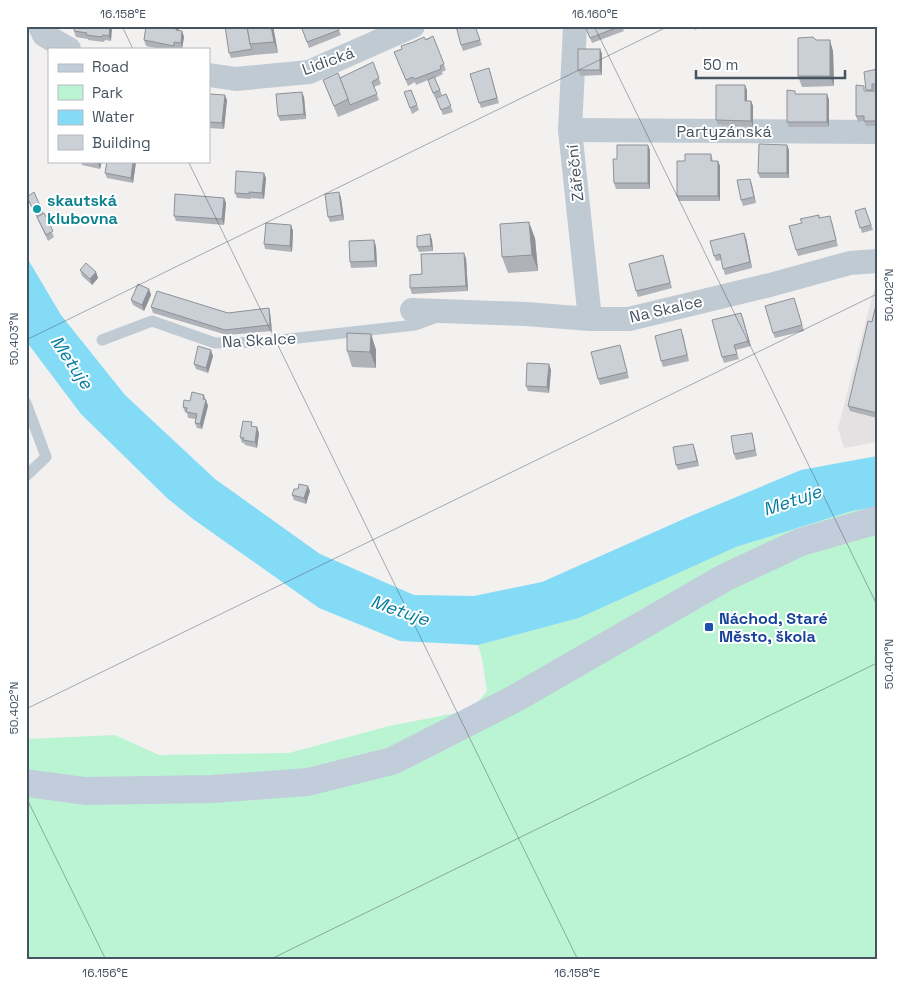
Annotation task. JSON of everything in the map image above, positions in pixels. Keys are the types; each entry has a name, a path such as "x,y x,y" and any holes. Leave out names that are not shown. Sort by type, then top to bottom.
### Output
{"street":[{"name":"Lidická","path":"210,75 236,78 309,72 412,26"},
{"name":"Zářeční","path":"575,26 570,130 590,319"},
{"path":"42,31 68,48"},
{"name":"Partyzánská","path":"570,130 877,132"},
{"name":"Na Skalce","path":"412,310 526,314 590,319 629,319 770,285 850,263 877,260"},
{"path":"26,783 86,791 212,789 308,782 392,761 516,698 724,578 800,542 877,520"}],"lane":[{"name":"Na Skalce","path":"102,340 152,321 215,343 262,342 415,326 451,312"},
{"path":"26,403 46,457 26,476"}],"shaded area":[{"path":"877,278 877,442 844,448 838,428"}],"green space":[{"path":"877,507 877,960 26,960 26,739 115,735 159,755 289,753 389,726 471,710 487,691 478,645 579,618 736,547 852,511"}],"water":[{"name":"Metuje","path":"26,256 61,315 125,395 215,479 320,554 414,595 474,596 542,582 686,518 801,470 877,456 877,507 852,511 736,547 579,618 478,645 400,641 319,608 193,519 167,498 81,414 26,341"}],"building":[{"path":"75,26 110,26 109,36 86,35 87,33 74,31"},
{"path":"146,26 176,26 176,30 182,31 181,43 174,42 174,46 144,40"},
{"path":"225,26 247,26 252,49 229,53"},
{"path":"247,26 271,26 274,42 250,44"},
{"path":"301,26 337,26 339,30 307,42"},
{"path":"456,26 475,26 480,40 461,45"},
{"path":"585,26 621,26 590,38"},
{"path":"433,36 444,64 440,66 441,69 415,79 413,77 406,80 394,52 402,49 401,46 424,37 426,40"},
{"path":"813,37 816,40 830,40 830,76 798,76 798,38"},
{"path":"578,49 600,49 600,70 578,70"},
{"path":"373,62 379,78 372,82 377,94 350,105 340,78"},
{"path":"489,68 497,98 479,103 470,74"},
{"path":"877,69 877,84 872,84 872,90 866,90 864,72"},
{"path":"338,73 348,99 334,106 323,80"},
{"path":"434,77 440,90 433,93 428,80"},
{"path":"716,85 745,85 745,101 751,101 751,121 716,120"},
{"path":"856,85 864,86 864,91 877,91 877,121 864,121 864,116 856,116"},
{"path":"411,90 417,105 410,108 404,92"},
{"path":"787,90 795,91 795,94 827,94 827,122 787,122"},
{"path":"302,92 304,114 278,116 276,94"},
{"path":"210,94 225,95 222,123 210,122"},
{"path":"446,94 451,106 441,110 436,98"},
{"path":"759,144 787,145 787,173 758,173"},
{"path":"617,145 648,145 648,183 614,183 613,159 617,159"},
{"path":"685,154 711,154 711,161 718,161 718,196 677,196 677,161 685,161"},
{"path":"107,162 133,162 131,178 105,173"},
{"path":"236,171 264,173 262,193 235,193"},
{"path":"750,179 754,197 741,200 737,180"},
{"name":"skautská klubovna","path":"34,192 42,210 35,214 27,197"},
{"path":"339,192 342,215 328,217 325,194"},
{"path":"175,194 224,198 222,219 174,216"},
{"path":"865,208 871,225 860,228 855,211"},
{"path":"44,213 53,231 46,235 37,217"},
{"path":"819,215 819,218 830,216 836,240 796,250 789,226 802,223 800,219"},
{"path":"529,222 532,255 502,257 500,224"},
{"path":"266,223 291,225 290,246 264,244"},
{"path":"744,233 750,262 723,269 720,254 714,256 710,241"},
{"path":"430,234 431,246 417,247 417,236"},
{"path":"374,240 375,261 350,262 349,241"},
{"path":"464,253 466,286 410,288 410,275 422,274 421,254"},
{"path":"663,255 670,283 636,291 629,264"},
{"path":"86,263 96,272 90,279 80,270"},
{"path":"138,284 149,289 142,305 131,300"},
{"path":"157,291 228,313 269,308 270,325 225,330 151,307"},
{"path":"794,298 802,325 773,333 765,306"},
{"path":"877,301 877,413 848,406 868,321 872,322"},
{"path":"741,313 749,341 734,345 737,354 722,357 712,320"},
{"path":"681,329 687,355 661,361 655,336"},
{"path":"347,333 371,334 370,352 347,351"},
{"path":"620,345 627,372 598,379 591,352"},
{"path":"198,346 211,350 206,368 194,364"},
{"path":"527,363 549,364 547,387 526,386"},
{"path":"192,392 204,395 203,399 206,400 200,424 195,423 197,414 186,412 187,408 183,407 184,400 190,401"},
{"path":"243,421 252,422 251,426 257,427 255,442 243,440 244,438 240,437"},
{"path":"752,433 755,450 734,454 731,436"},
{"path":"693,444 697,461 676,465 673,447"},
{"path":"299,484 308,486 304,498 292,495 294,489 298,489"}],"place":[{"name":"skautská klubovna","path":"37,209"},
{"name":"Náchod, Staré Město, škola","path":"709,627"}]}
